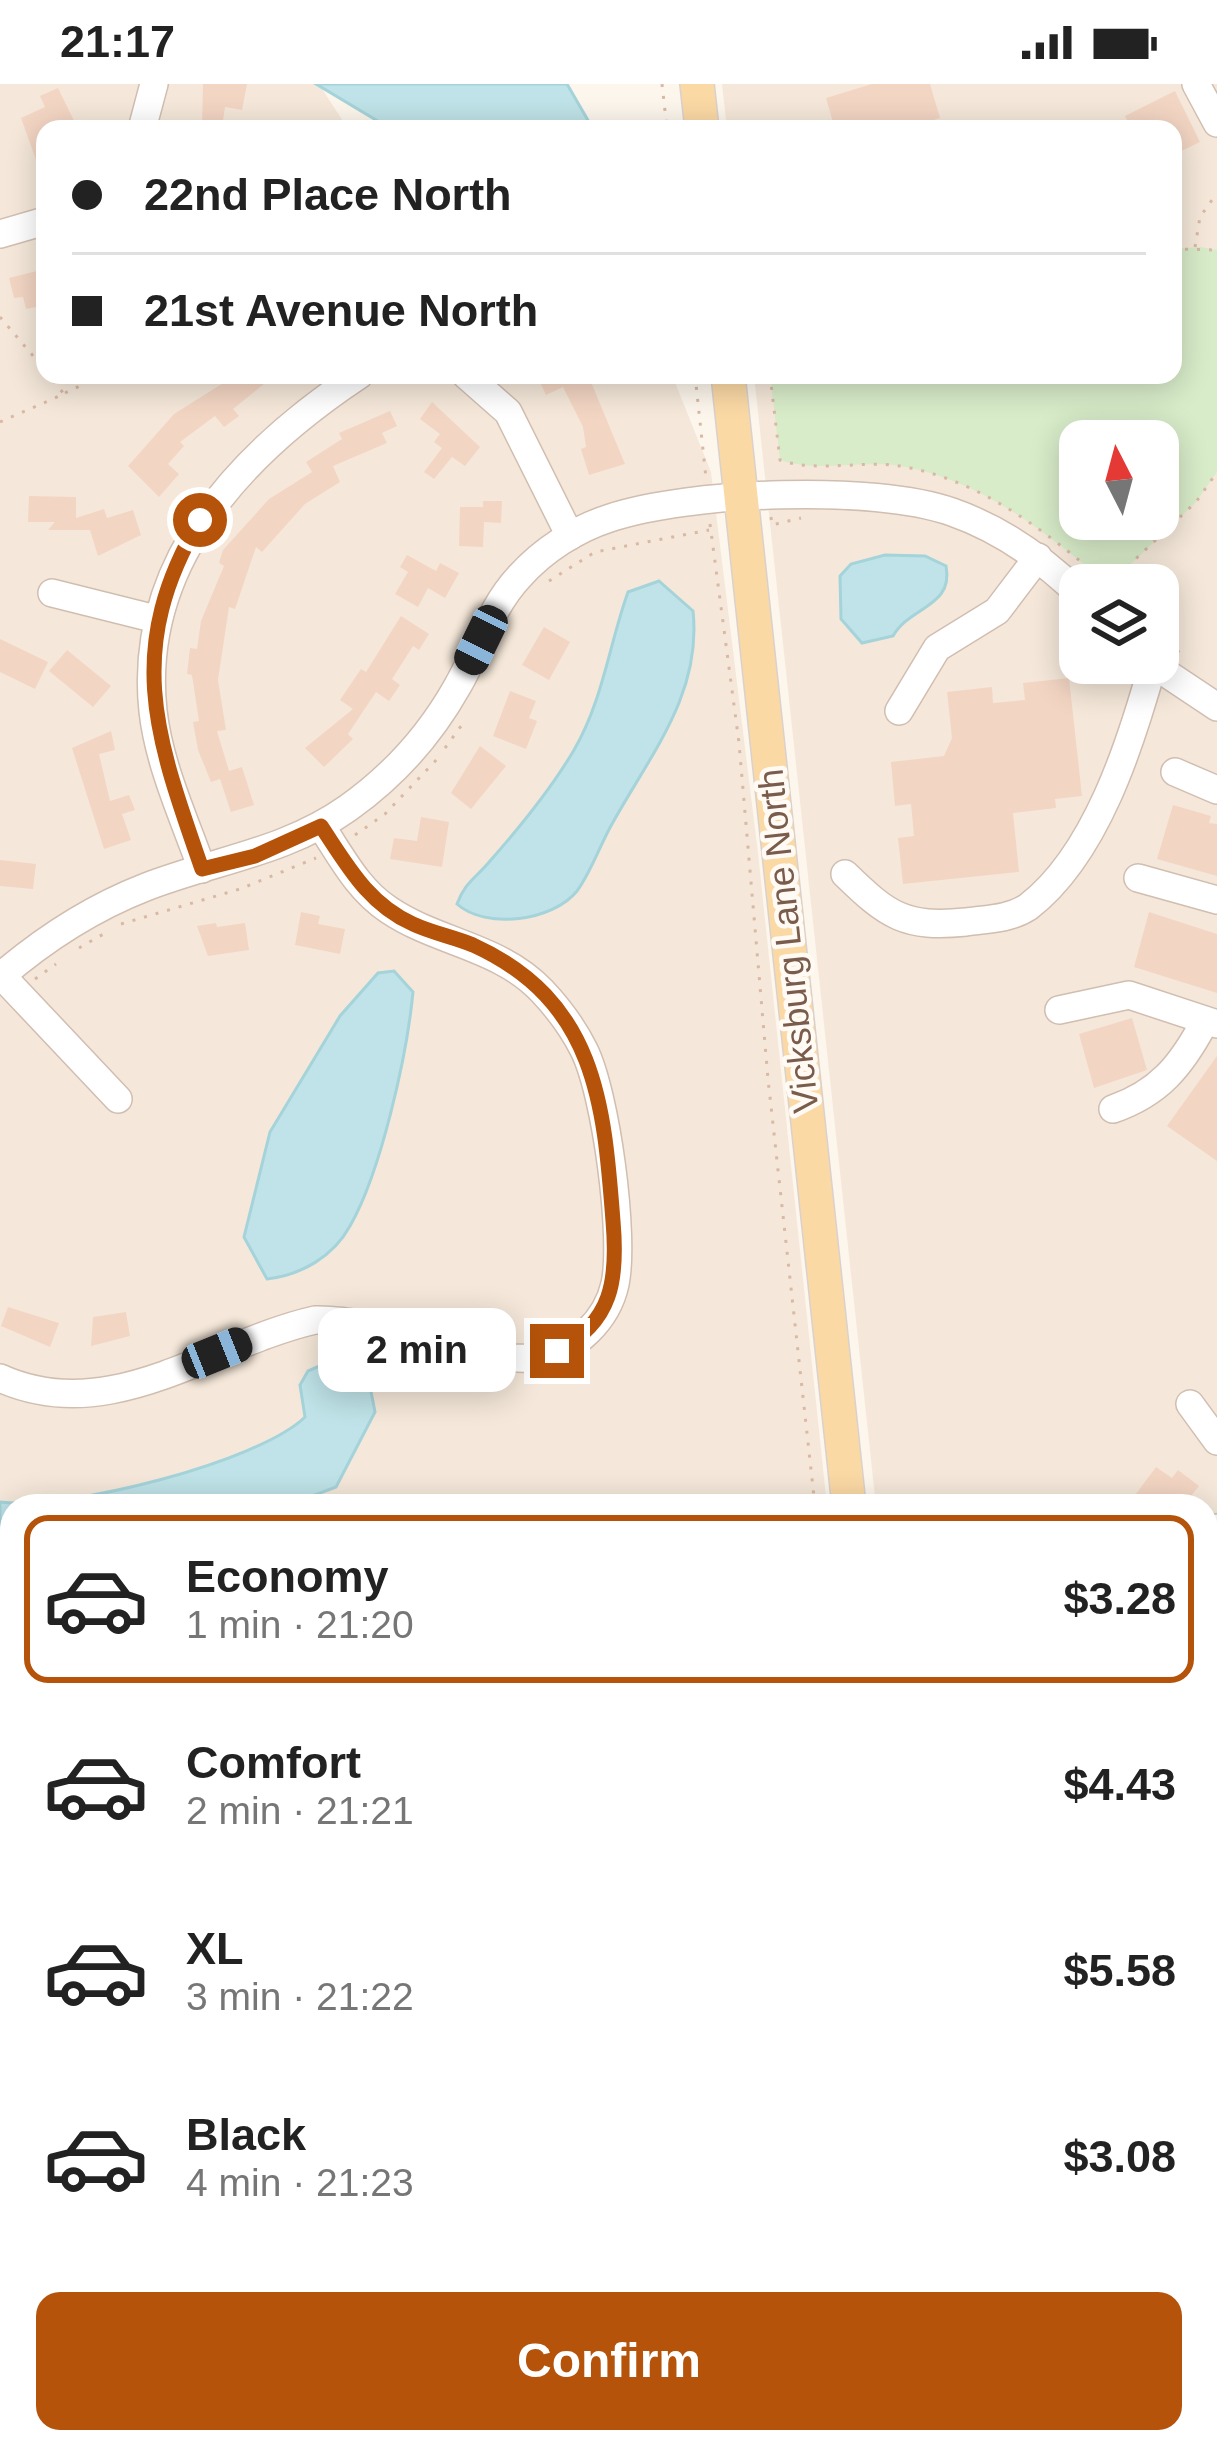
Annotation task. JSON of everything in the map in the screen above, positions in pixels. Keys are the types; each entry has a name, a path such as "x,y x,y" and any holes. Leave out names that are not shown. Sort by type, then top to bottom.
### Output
{"main road":[{"path":"698,84 701,120"},
{"name":"Vicksburg Lane North","path":"729,384 848,1494"}],"street":[{"path":"144,120 154,84"},
{"path":"1196,84 1217,123"},
{"path":"0,234 36,224"},
{"path":"202,869 163,758 153,712 156,620 182,551 222,491 348,384"},
{"path":"476,384 508,412 570,536"},
{"path":"118,1099 0,975 95,910 202,869 255,856 321,826 391,773 427,734 518,577 570,536 630,513 855,493 951,512 1059,583"},
{"path":"899,712 937,648 997,611 1030,567"},
{"path":"52,593 156,620"},
{"path":"1179,682 1217,707"},
{"path":"845,874 872,901 908,923 1002,918 1026,908 1104,806 1145,684"},
{"path":"1175,772 1217,790"},
{"path":"0,1378 35,1393 105,1394 315,1320 375,1324 520,1358 557,1351 596,1324 616,1282 606,1130 585,1052 538,987 472,944 410,923 362,889 321,826"},
{"path":"1138,878 1217,900"},
{"path":"1059,1010 1129,995 1210,1024 1152,1094 1113,1108"},
{"path":"1190,1404 1217,1441"}],"path":[{"path":"662,84 666,120"},
{"path":"1195,247 1200,217 1217,194"},
{"path":"1182,248 1217,250"},
{"path":"0,317 36,359"},
{"path":"56,384 64,394"},
{"path":"0,422 85,384"},
{"path":"696,384 706,480"},
{"path":"1131,564 1196,502 1217,472"},
{"path":"772,525 812,515"},
{"path":"544,586 595,552 710,530 739,743 768,1078 814,1494"},
{"path":"1030,567 1059,603"},
{"path":"348,840 423,776 468,716"},
{"path":"31,983 119,925 240,889 319,857"}],"shaded area":[{"path":"0,84 319,84 342,120 36,120 36,384 676,384 711,472 758,853 826,1494 0,1494"},
{"path":"722,84 1217,84 1217,1494 875,1494 755,384 1182,384 1182,120 726,120"}],"green space":[{"path":"1182,248 1217,250 1217,472 1196,502 1179,518 1179,420 1059,420 1059,540 1156,540 1131,564 1082,564 1012,511 930,473 870,464 780,460 771,384 1182,384"}],"water":[{"path":"316,84 567,84 588,120 376,120"},
{"path":"885,555 925,556 946,566 947,580 937,598 893,636 862,643 841,619 840,576 851,564"},
{"path":"659,581 693,611 689,670 670,723 587,875 566,901 536,915 501,919 469,912 457,904 464,890 535,807 584,731 628,592"},
{"path":"394,971 413,992 410,1018 391,1112 361,1203 343,1237 325,1255 304,1269 267,1279 244,1237 270,1132 340,1016 378,973"},
{"path":"347,1354 366,1366 375,1412 336,1487 318,1494 96,1494 206,1466 281,1434 305,1417 300,1385 308,1371"}],"building":[{"path":"203,84 247,84 242,110 225,107 223,120 202,120"},
{"path":"872,84 930,84 940,118 832,120 826,98"},
{"path":"58,88 74,120 36,120 36,160 21,118 45,107 40,96"},
{"path":"1175,91 1200,142 1182,151 1182,120 1127,120 1125,116"},
{"path":"36,271 36,307 26,309 23,297 14,298 9,278"},
{"path":"222,384 264,384 233,409 239,416 224,427 215,416 180,442 184,446 168,464 179,474 159,497 128,466 174,414"},
{"path":"541,384 592,384 625,464 589,475 581,449 586,447 583,427 563,387 546,395"},
{"path":"432,402 480,447 465,466 452,457 434,479 424,472 442,448 434,442 440,434 420,419"},
{"path":"390,411 397,426 382,433 387,443 333,466 340,482 305,504 262,552 256,547 235,609 229,607 218,680 226,730 217,731 229,771 242,767 254,805 231,812 220,779 211,782 198,750 193,722 199,721 192,675 187,674 190,648 197,649 201,621 224,566 219,563 223,550 269,499 312,472 306,462 342,439 339,433"},
{"path":"29,496 76,497 76,518 104,509 107,518 133,510 141,535 98,556 90,530 48,530 55,522 28,522"},
{"path":"483,501 502,501 501,523 484,522 483,547 459,546 460,507 483,507"},
{"path":"407,555 436,571 440,563 459,573 445,598 428,588 418,607 395,594 408,572 400,567"},
{"path":"401,616 429,634 419,650 413,646 392,679 400,685 389,701 376,692 348,734 353,739 324,767 305,748 353,709 340,700 361,669 366,672"},
{"path":"544,627 570,642 549,680 522,665"},
{"path":"0,639 48,662 35,689 0,672"},
{"path":"67,650 111,686 93,707 49,671"},
{"path":"1059,679 1059,684 1070,684 1082,796 1055,799 1056,808 1013,813 1019,872 903,884 898,838 914,836 911,804 895,806 891,762 944,756 952,738 947,692 992,687 993,703 1025,700 1023,683"},
{"path":"510,691 536,701 529,718 537,721 526,749 493,736"},
{"path":"111,731 115,750 99,754 110,801 129,795 135,810 122,814 131,840 104,849 72,748"},
{"path":"480,746 506,766 471,809 451,793"},
{"path":"1173,805 1211,816 1209,823 1217,824 1217,876 1157,859"},
{"path":"421,817 449,822 442,867 390,859 394,838 417,841"},
{"path":"0,860 36,864 33,889 0,886"},
{"path":"301,912 320,916 318,924 345,929 340,954 295,945"},
{"path":"1149,912 1217,934 1217,993 1134,967"},
{"path":"216,923 217,927 245,923 249,950 208,956 197,926"},
{"path":"1132,1018 1147,1070 1094,1088 1079,1034"},
{"path":"1217,1056 1217,1161 1167,1126"},
{"path":"8,1307 59,1323 50,1347 1,1326"},
{"path":"126,1312 130,1336 91,1346 93,1317"},
{"path":"1156,1467 1172,1478 1178,1470 1199,1486 1193,1494 1136,1494"}],"route":[{"path":"200,520 167,584 156,620 151,665 153,712 163,758 202,869 255,856 321,826 362,889 410,923 472,944 506,963 538,987 565,1018 585,1052 599,1090 606,1130 616,1282 596,1324 557,1351"}]}
